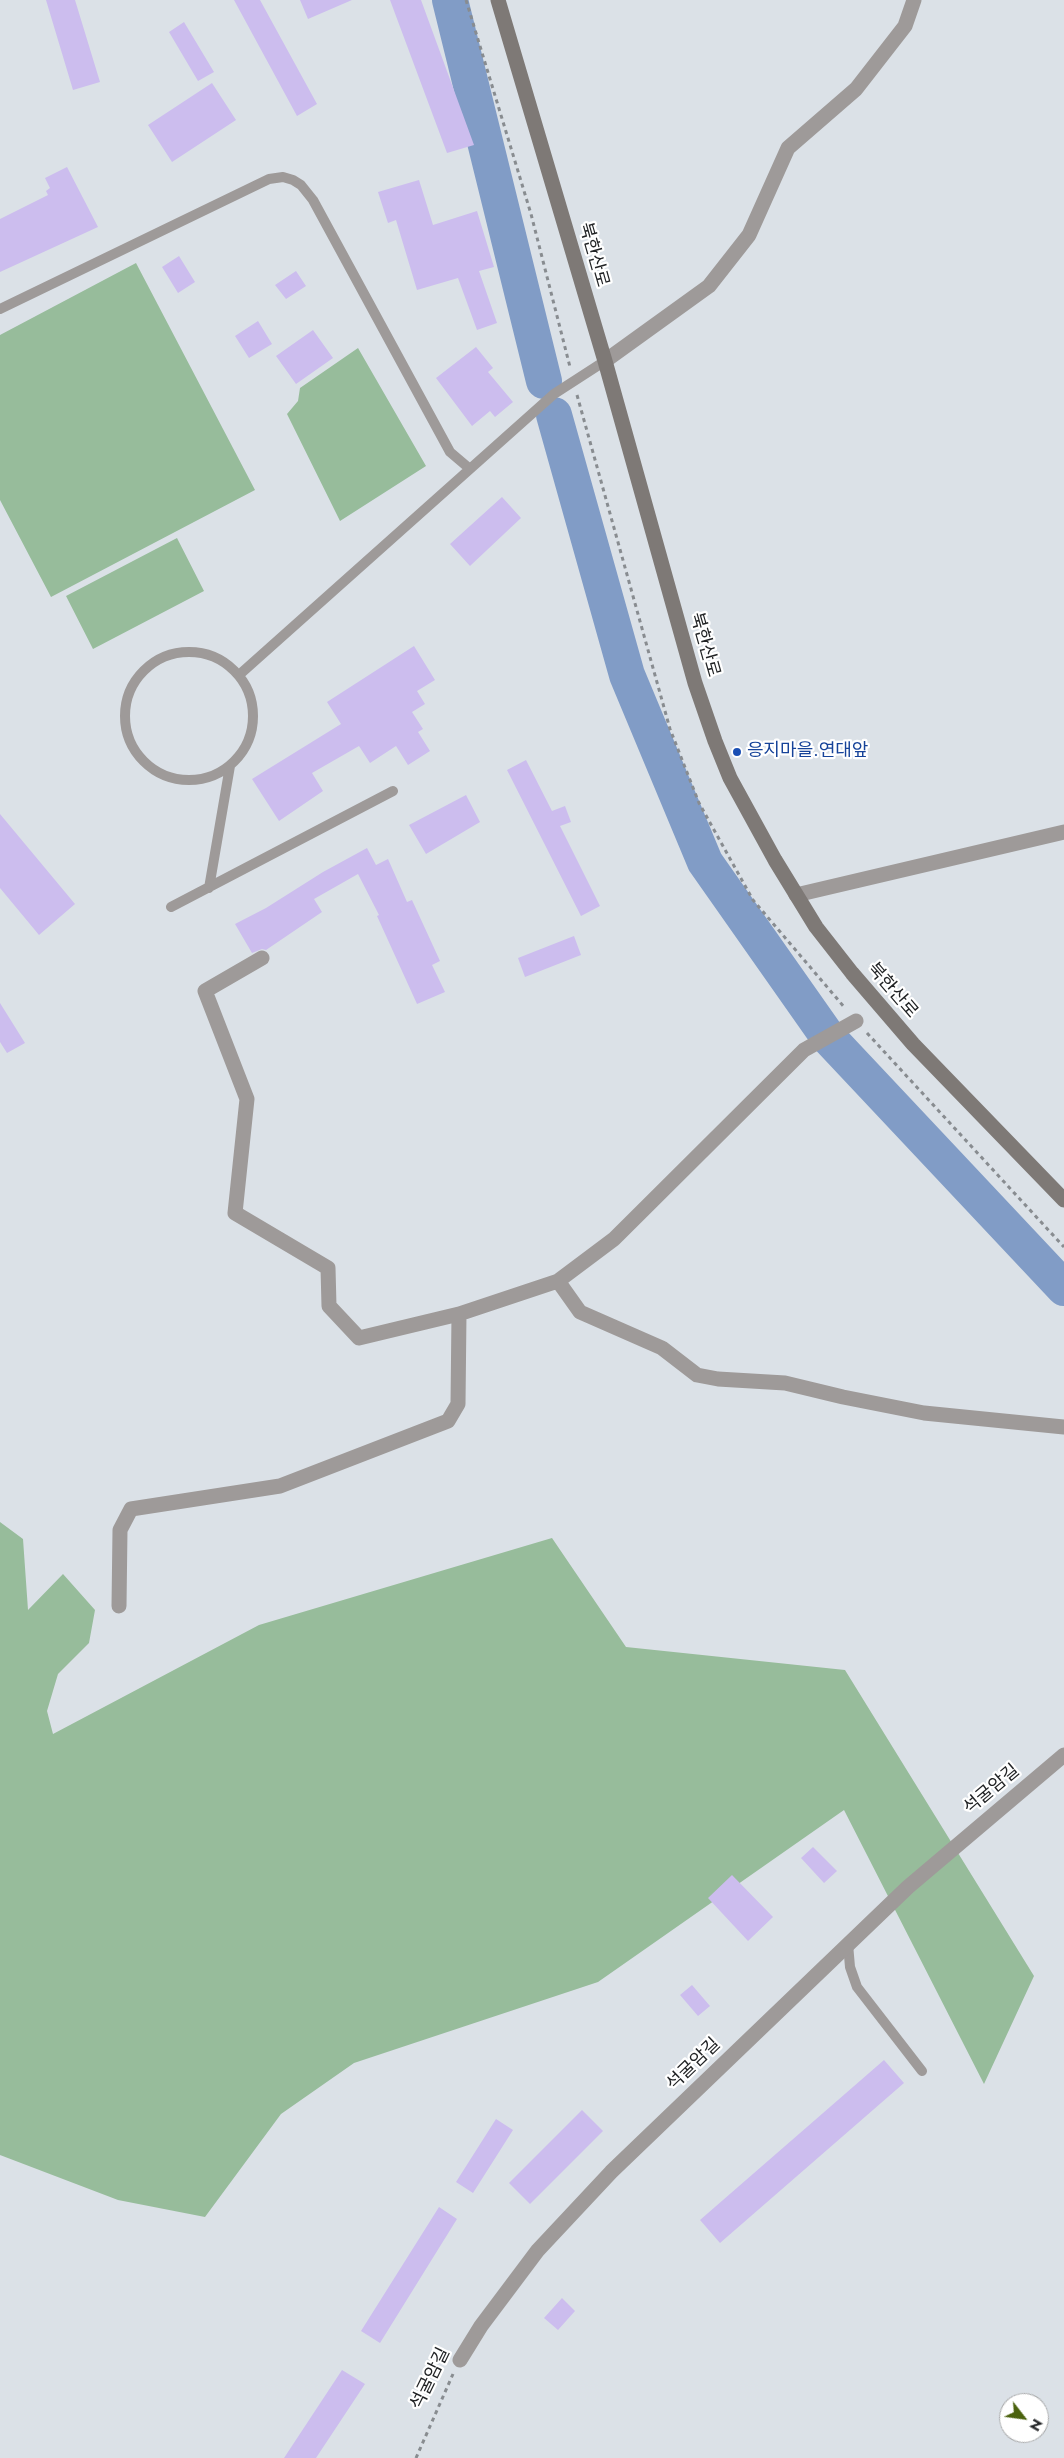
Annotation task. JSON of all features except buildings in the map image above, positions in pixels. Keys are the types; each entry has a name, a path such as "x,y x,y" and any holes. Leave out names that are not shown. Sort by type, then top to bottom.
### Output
{"street":[{"name":"북한산로","path":"498,0 605,361 676,618 715,741 730,778 816,927 913,1044 1064,1200"},
{"path":"605,361 709,286 749,235 788,148 856,89 905,26 914,0"},
{"path":"796,895 1064,832"},
{"path":"262,958 205,991 247,1099 235,1214 328,1268 329,1306 359,1338 459,1314 558,1281 614,1239 804,1050 855,1021"},
{"path":"558,1281 580,1312 662,1348 697,1375 718,1379 784,1383 924,1413 1064,1427"},
{"path":"119,1606 120,1530 131,1509 280,1486 448,1421 458,1404 459,1314"},
{"name":"석굴암길","path":"460,2360 505,2292 538,2250 611,2172 908,1887 1064,1754"}],"lane":[{"path":"0,309 268,179 283,178 293,180 301,185 313,200 450,452 470,469"},
{"path":"239,675 554,394 605,361"},
{"path":"182,652 203,653 223,661 239,675 249,694 253,715 251,734 243,751 230,766 214,776 196,781 176,780 158,774 143,762 131,747 125,729 124,708 131,687 143,670 161,658 182,652"},
{"path":"209,888 230,766"},
{"path":"171,907 393,791"},
{"path":"848,1944 850,1967 857,1987 922,2071"}],"path":[{"name":"석굴암길","path":"416,2458 460,2360"}],"green space":[{"path":"136,263 255,490 51,597 0,500 0,335"},
{"path":"358,348 426,466 340,521 287,414 298,401 300,388"},
{"path":"177,538 204,591 93,649 66,596"},
{"path":"0,1522 23,1539 28,1610 63,1574 95,1610 89,1643 58,1674 47,1711 53,1734 259,1625 552,1538 626,1647 845,1670 1034,1976 984,2084 844,1810 598,1982 354,2063 281,2114 205,2217 118,2200 0,2155"}],"waterway":[{"path":"450,0 544,381"},
{"path":"554,415 627,675 705,862 828,1037 1064,1288"}],"place":[{"name":"응지마을.연대앞","path":"737,752"}]}
